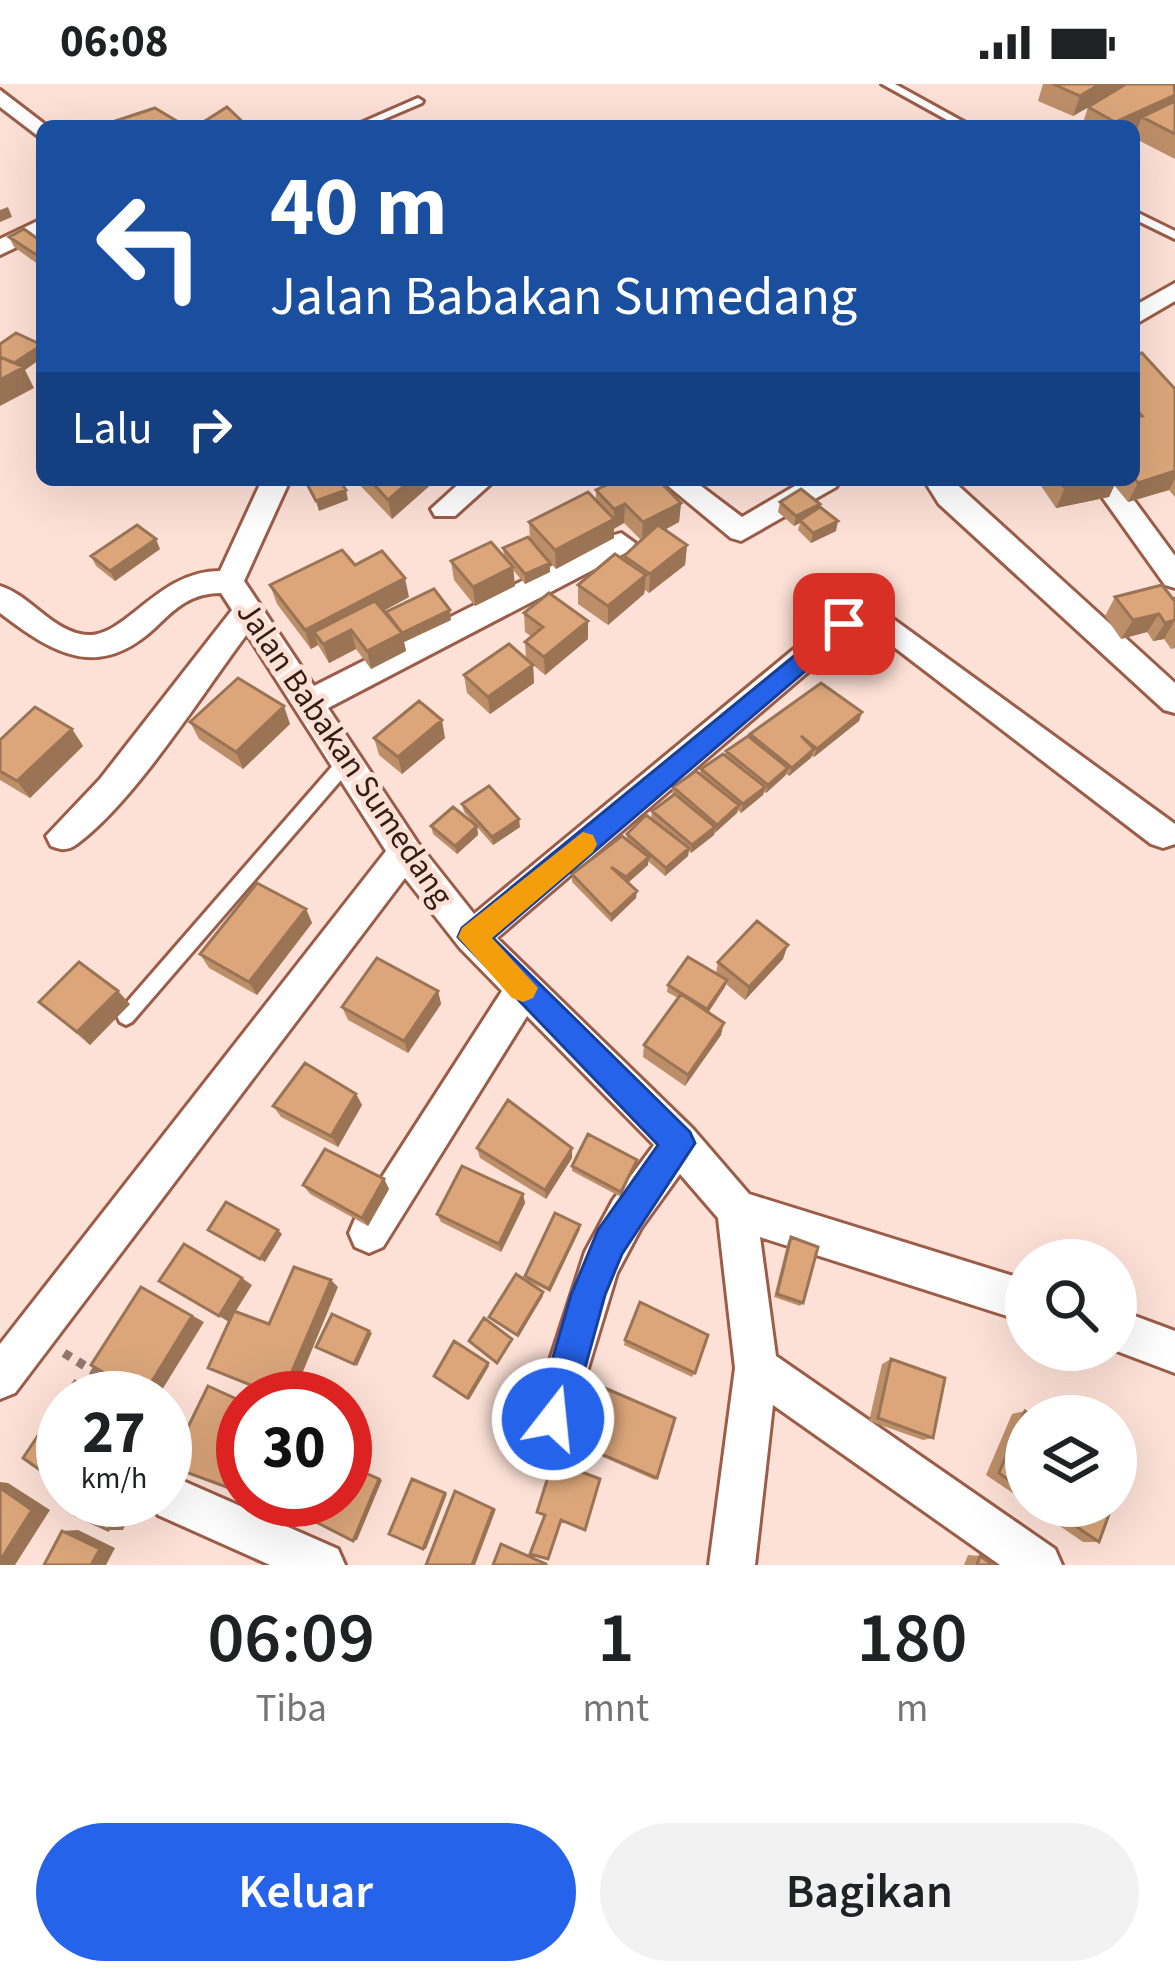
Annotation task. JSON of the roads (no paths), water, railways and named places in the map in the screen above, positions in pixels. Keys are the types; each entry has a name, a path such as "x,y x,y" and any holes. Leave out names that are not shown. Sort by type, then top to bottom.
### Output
{"street":[{"path":"0,96 36,128"},
{"path":"0,248 36,229"},
{"path":"1140,313 1175,290"},
{"path":"63,836 111,789 239,597 274,486"},
{"path":"446,509 474,486"},
{"path":"683,486 741,531 816,486"},
{"path":"942,486 1175,701"},
{"path":"1108,486 1175,577"},
{"path":"309,703 621,543"},
{"name":"Jalan Babakan Sumedang","path":"0,597 44,628 86,648 125,638 181,586 206,579 239,597 405,852 472,937 679,1143 737,1210"},
{"path":"472,937 862,608 1163,834"},
{"path":"0,1378 405,852"},
{"path":"369,1233 524,989"},
{"path":"553,1419 588,1295 610,1242 679,1143"},
{"path":"732,1565 756,1368 737,1210 1005,1294"},
{"path":"1137,1338 1175,1352"},
{"path":"756,1368 1039,1565"},
{"path":"192,1507 322,1565"}],"lane":[{"path":"887,84 955,120"},
{"path":"373,120 418,101"},
{"path":"1140,217 1175,236"},
{"path":"126,1016 349,760"}]}
